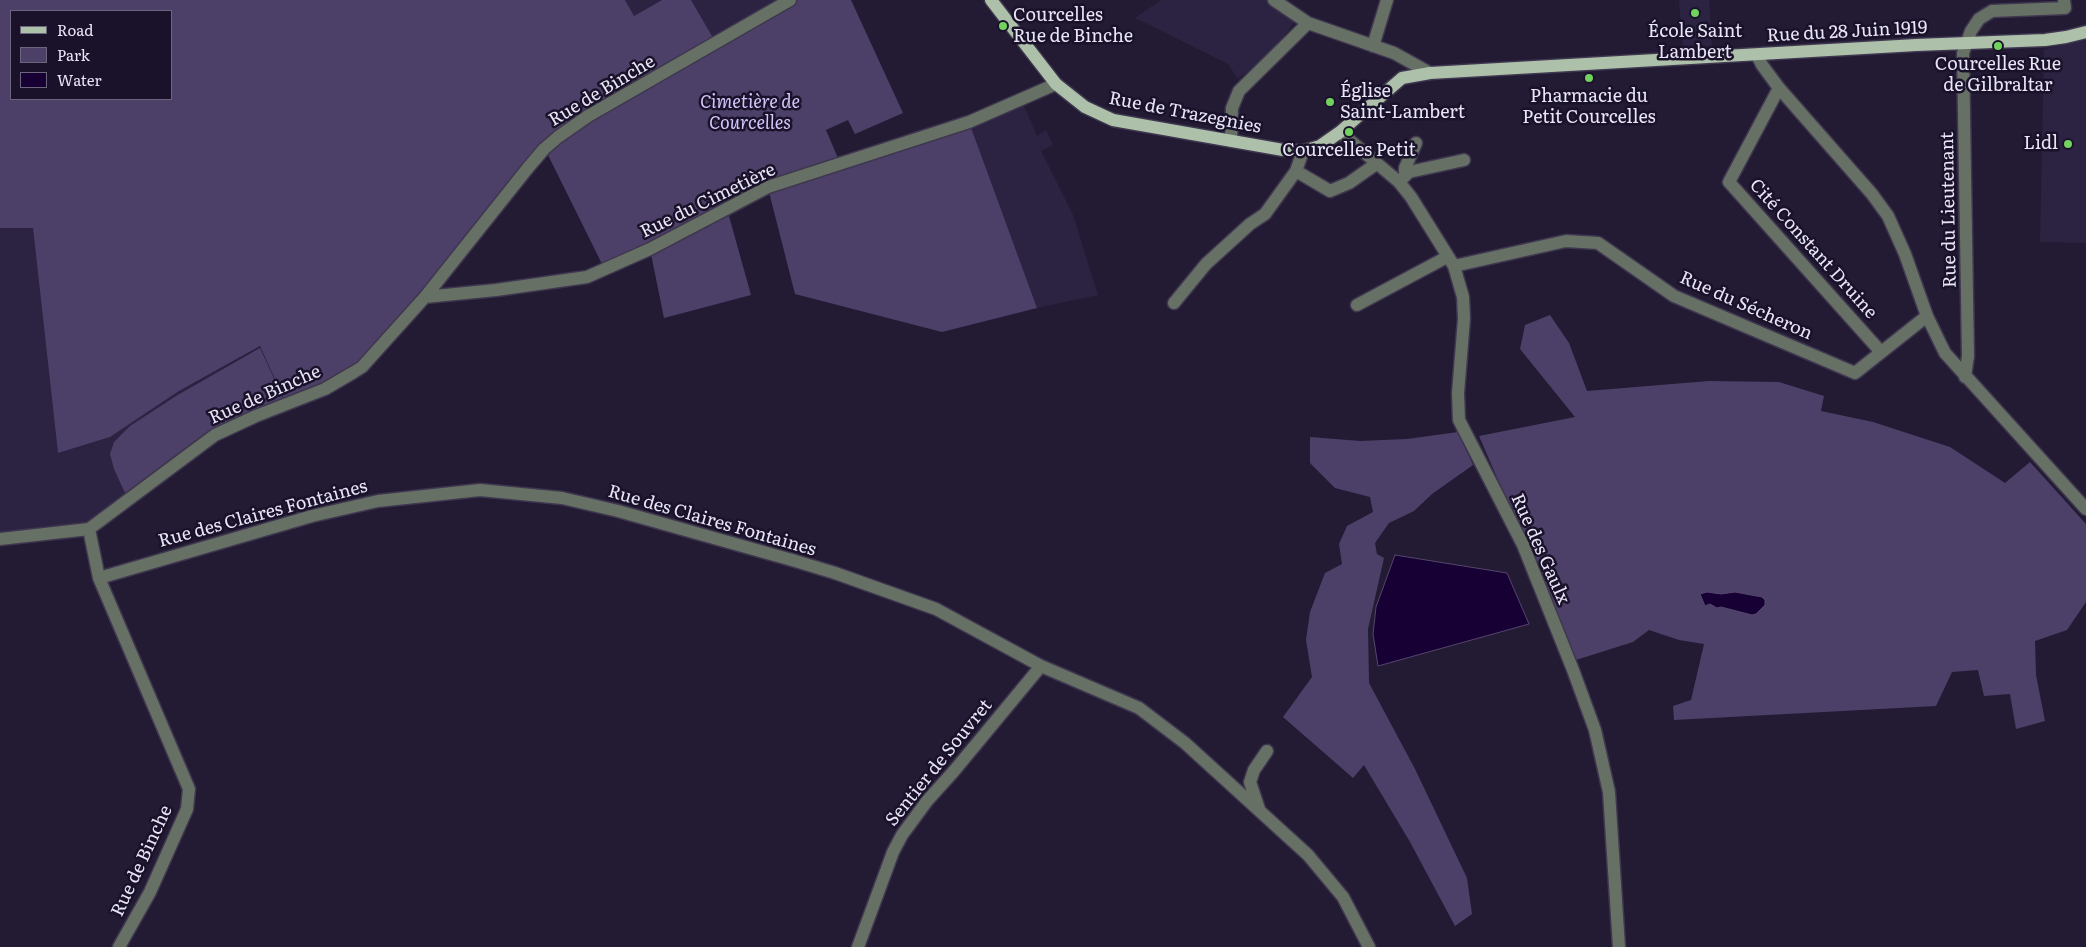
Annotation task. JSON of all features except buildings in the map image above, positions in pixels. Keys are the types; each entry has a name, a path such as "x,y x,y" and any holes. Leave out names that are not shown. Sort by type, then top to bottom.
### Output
{"main road":[{"name":"Rue de Trazegnies","path":"991,0 1056,84 1085,107 1113,120 1303,152"},
{"name":"Rue du 28 Juin 1919","path":"1303,152 1320,146 1340,132 1402,78 1430,72 2045,40 2086,32"}],"street":[{"name":"Rue de Binche","path":"119,947 150,892 180,826 187,809 189,789 99,578 89,529 215,435 264,412 325,389 362,366 425,297 527,169 558,136 588,116 790,0"},
{"path":"1274,0 1308,23 1394,53 1430,72"},
{"path":"1373,46 1387,0"},
{"path":"1966,43 1979,19 1992,11 2065,4"},
{"path":"1231,141 1232,108 1239,91 1308,23"},
{"name":"Rue du Lieutenant","path":"1965,377 1968,356 1963,53 1966,43"},
{"path":"1757,55 1779,88 1854,172 1888,216 1905,254 1927,316 1945,353 1965,377 2081,500 2086,509"},
{"name":"Rue du Cimetière","path":"425,297 496,290 587,277 650,249 768,188 969,122 1056,84"},
{"name":"Cité Constant Druine","path":"1779,88 1730,182 1881,352"},
{"name":"Rue des Gaulx","path":"1340,132 1376,164 1402,179 1451,262 1463,297 1464,318 1458,393 1459,420 1523,545 1595,730 1609,792 1619,947"},
{"path":"1402,179 1416,143"},
{"path":"1174,303 1206,264 1250,224 1265,214 1296,171 1303,152"},
{"path":"1402,179 1409,172 1464,160"},
{"path":"1296,171 1330,191 1349,183 1376,164"},
{"name":"Rue du Sécheron","path":"1451,262 1566,242 1598,243 1674,296 1855,373 1927,316"},
{"path":"1358,305 1451,262"},
{"name":"Rue des Claires Fontaines","path":"99,578 312,516 378,501 480,490 562,498 609,509 835,573 936,610 1041,666 1139,708 1184,743 1308,855 1343,897 1369,947"},
{"path":"0,539 89,529"},
{"name":"Sentier de Souvret","path":"858,947 893,852 902,835 927,801 1041,666"},
{"name":"Rue des Claires Fontaines","path":"1260,811 1250,782 1254,770 1267,751"}],"shaded area":[{"path":"625,0 662,0 634,16"},
{"path":"691,0 790,0 716,44"},
{"path":"1161,0 1267,0 1296,20 1269,55 1238,79 1228,64 1135,18"},
{"name":"École Saint Lambert","path":"1679,0 1709,0 1712,47 1683,49"},
{"path":"2086,40 2086,243 2040,242 2044,49"},
{"path":"1022,101 1037,136 1046,130 1053,145 1041,151 1073,215 1098,295 1037,308 969,122"},
{"path":"33,227 58,453 110,437 179,391 261,346 286,403 215,435 102,520 0,539 0,228"}],"green space":[{"name":"Cimetière de Courcelles","path":"0,0 625,0 634,16 662,0 691,0 716,43 790,0 851,0 903,113 855,134 848,120 826,130 840,163 969,122 1037,308 942,332 795,294 768,188 727,209 751,295 664,318 650,249 605,270 545,149 354,372 286,403 260,346 179,391 110,437 58,453 33,228 0,228"},
{"path":"1550,315 1569,343 1587,391 1709,381 1779,382 1824,396 1821,411 1873,422 1950,447 2005,483 2030,462 2086,524 2086,602 2067,630 2035,641 2036,675 2045,721 2016,729 2010,694 1984,696 1978,670 1952,672 1936,706 1674,720 1673,706 1691,700 1704,644 1679,640 1649,630 1633,642 1576,660 1479,436 1575,417 1520,349 1525,325"},
{"path":"260,348 284,400 208,431 125,493 114,469 110,454 114,442 130,426 176,396"},
{"path":"1458,432 1473,465 1432,494 1414,511 1389,523 1375,543 1377,554 1384,558 1368,629 1369,683 1415,769 1467,878 1472,914 1455,926 1410,842 1364,765 1353,778 1283,717 1312,677 1306,640 1310,612 1325,573 1342,564 1339,544 1347,526 1373,512 1370,497 1335,488 1310,463 1310,437 1360,441 1407,439"}],"water":[{"path":"1395,555 1507,573 1529,624 1378,666 1373,634 1376,607"},
{"path":"1707,592 1721,594 1735,592 1762,597 1765,600 1765,605 1756,614 1752,615 1721,607 1717,608 1710,604 1705,606 1700,594"}],"place":[{"name":"École Saint Lambert","path":"1695,13"},
{"name":"Courcelles Rue de Binche","path":"1003,26"},
{"name":"Courcelles Rue de Gilbraltar","path":"1998,46"},
{"name":"Pharmacie du Petit Courcelles","path":"1589,78"},
{"name":"Église Saint-Lambert","path":"1330,102"},
{"name":"Courcelles Petit","path":"1349,132"},
{"name":"Lidl","path":"2068,144"}]}
